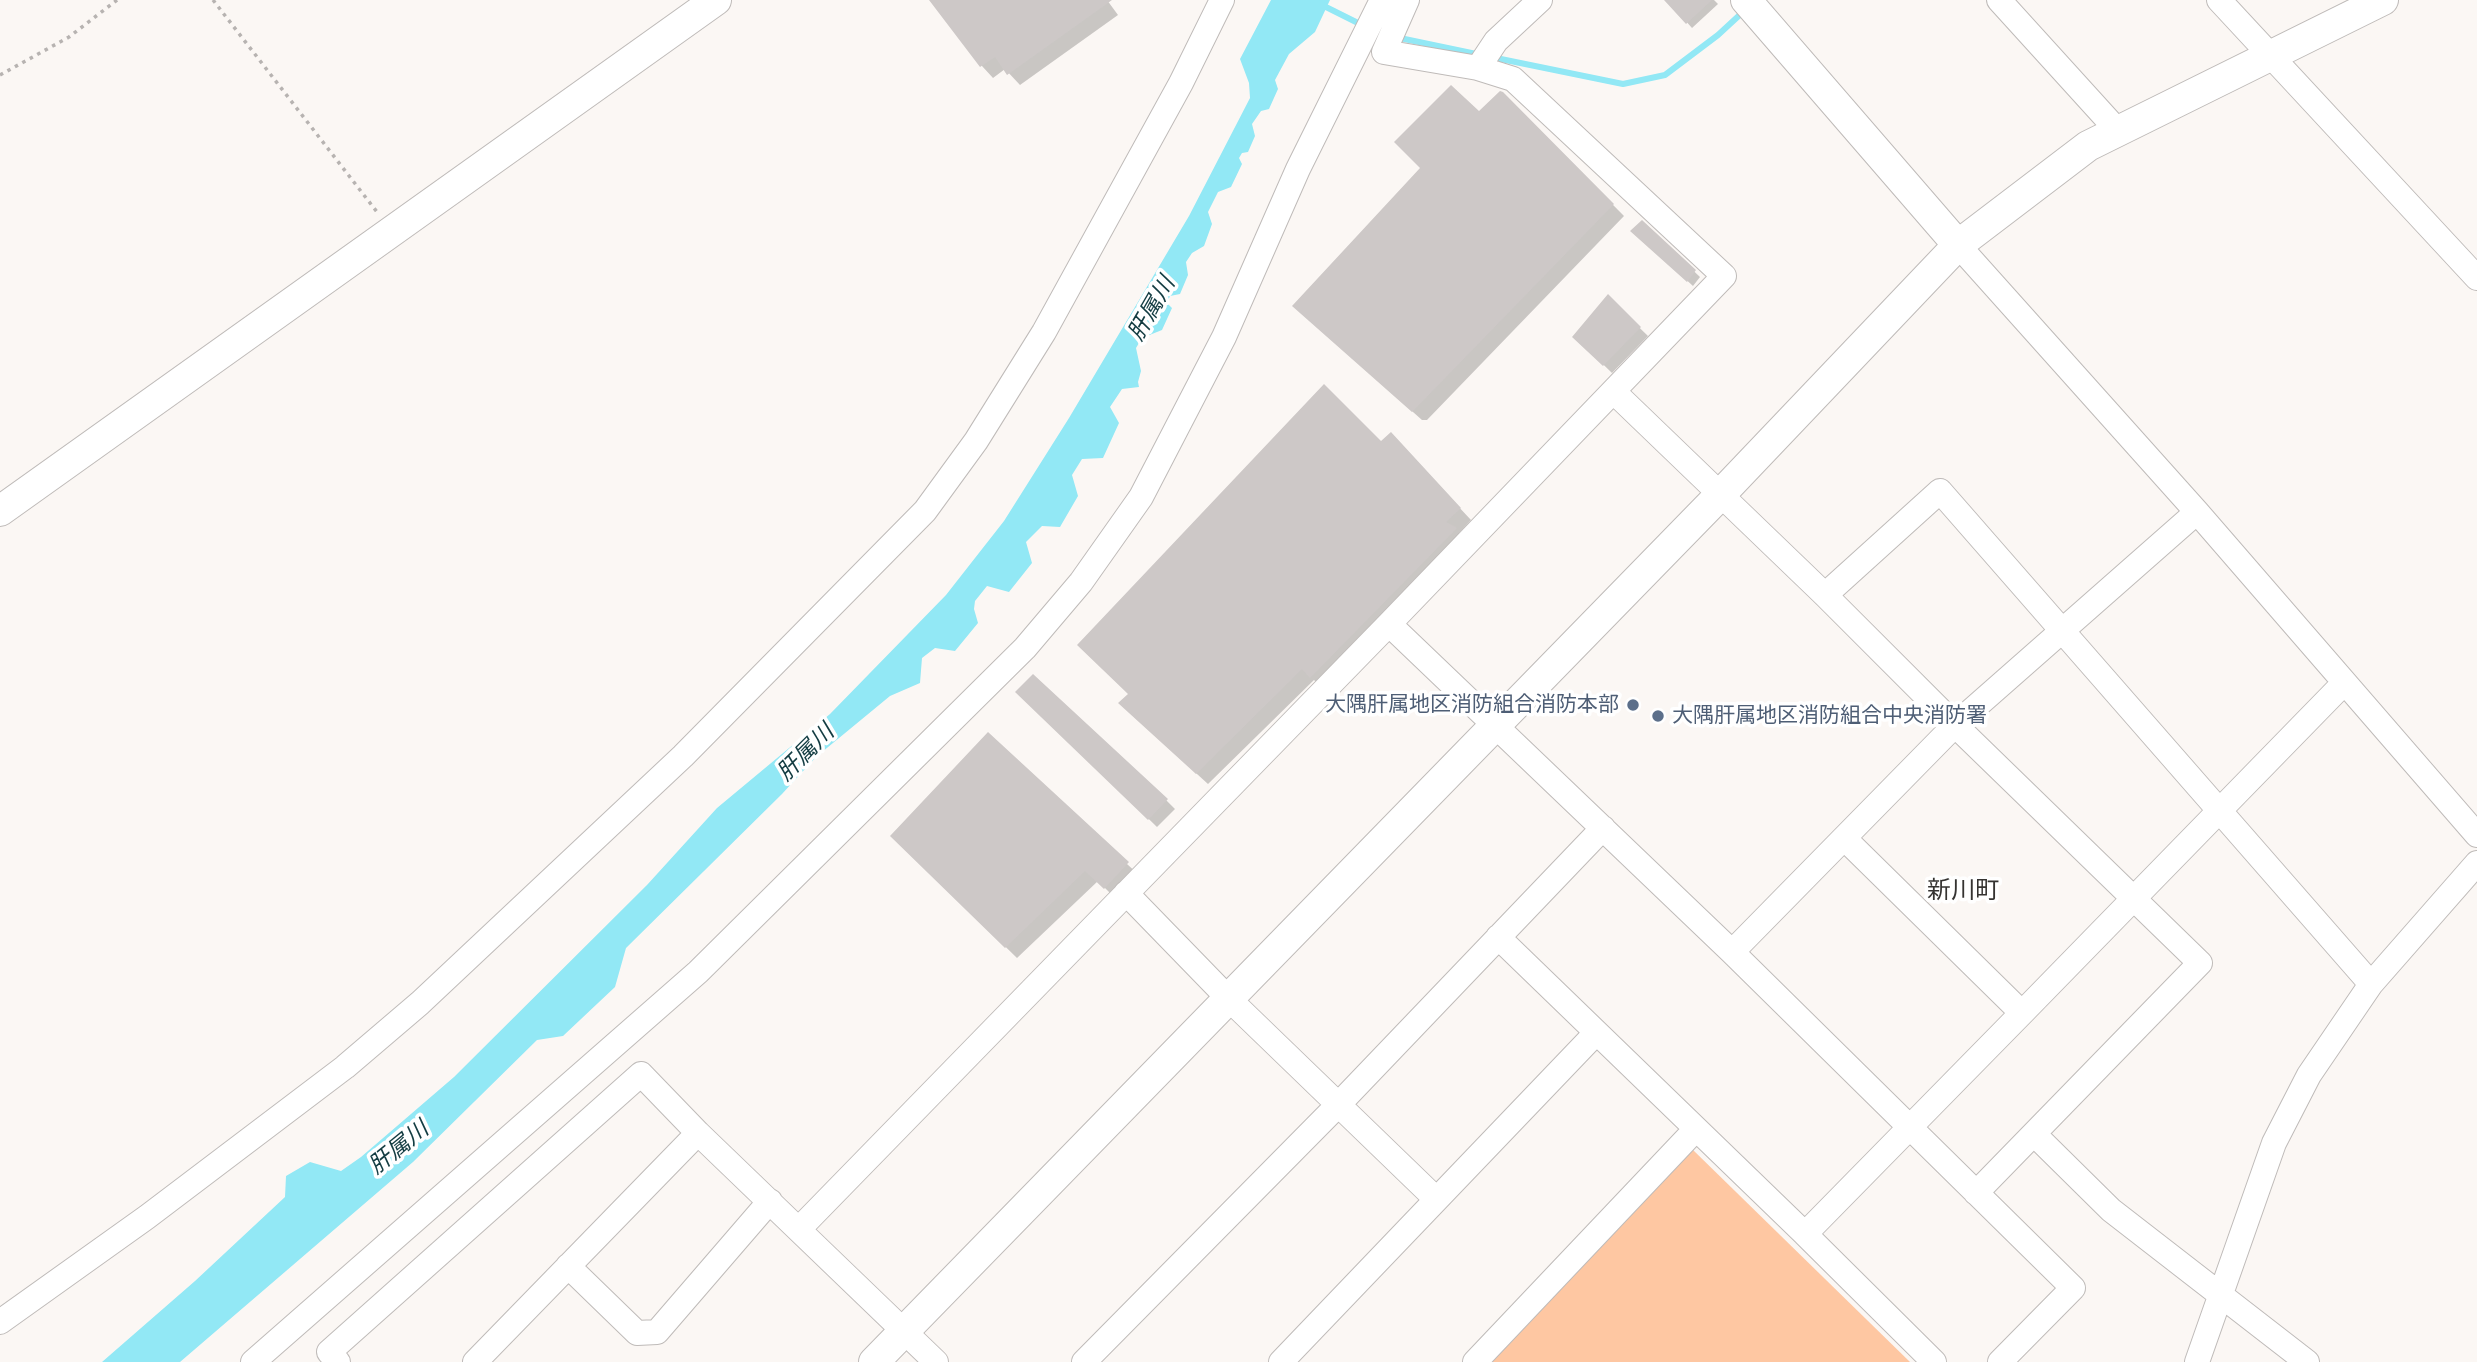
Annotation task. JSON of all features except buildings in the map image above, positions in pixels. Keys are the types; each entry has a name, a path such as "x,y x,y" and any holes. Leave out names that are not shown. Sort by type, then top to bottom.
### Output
{"street":[{"path":"0,511 716,0"},
{"path":"0,1322 147,1217 345,1067 421,1003 693,747 925,511 976,441 1044,332 1181,83 1222,0"},
{"path":"253,1362 698,972 1025,648 1081,582 1141,497 1218,349 1298,169 1382,0"},
{"path":"799,1229 1390,624 1724,276 1513,79 1485,58 1384,52 1407,0"},
{"path":"1485,58 1540,0"},
{"path":"1746,0 2477,835"},
{"path":"1999,0 2118,131"},
{"path":"2219,0 2477,278"},
{"path":"874,1362 1720,495 1958,245 2088,146 2383,0"},
{"path":"1614,392 2200,963 1976,1194"},
{"path":"1825,595 1940,492 2371,984"},
{"path":"1732,952 1955,725 2197,512"},
{"path":"1390,624 1732,952 2073,1288 2000,1362"},
{"path":"1805,1234 2344,683"},
{"path":"1084,1362 1338,1105 1603,828"},
{"path":"1844,838 2022,1013"},
{"path":"2197,1362 2274,1143 2309,1075 2371,984 2477,863"},
{"path":"1126,893 1229,999 1436,1199"},
{"path":"1498,937 1934,1362"},
{"path":"1281,1362 1597,1032"},
{"path":"338,1362 329,1352 641,1074 698,1133 936,1362"},
{"path":"1475,1362 1696,1129"},
{"path":"475,1362 698,1133"},
{"path":"2034,1134 2111,1210 2307,1362"},
{"path":"568,1266 637,1333 657,1332 770,1201"}],"path":[{"path":"0,75 69,37 117,0"},
{"path":"212,0 391,230"}],"shaded area":[{"path":"1692,1149 1910,1362 1492,1362"}],"water":[{"name":"肝属川","path":"1271,0 1330,0 1315,32 1289,54 1275,80 1278,89 1269,109 1261,111 1252,124 1255,136 1248,152 1242,153 1239,158 1242,164 1231,187 1218,192 1208,212 1212,224 1204,246 1192,253 1186,262 1188,275 1180,294 1170,296 1167,303 1172,308 1162,330 1142,338 1136,348 1141,371 1139,387 1122,389 1110,407 1119,423 1103,458 1082,459 1072,475 1078,496 1060,527 1042,526 1026,542 1032,563 1009,592 987,586 975,601 978,623 955,651 935,648 922,658 920,683 890,696 816,757 626,948 615,987 563,1036 537,1040 413,1162 180,1362 102,1362 195,1281 285,1197 286,1176 310,1162 341,1171 454,1077 647,885 717,808 830,714 946,595 1004,521 1069,418 1189,216 1250,98 1249,83 1240,59"}],"waterway":[{"path":"1312,0 1362,25"},
{"path":"1491,57 1623,84 1665,75 1718,35 1744,11"},
{"path":"1395,37 1481,55"}],"place":[{"name":"大隅肝属地区消防組合消防本部","path":"1633,705"},
{"name":"大隅肝属地区消防組合中央消防署","path":"1658,716"}],"district":[{"name":"新川町","path":"1963,891"}]}
